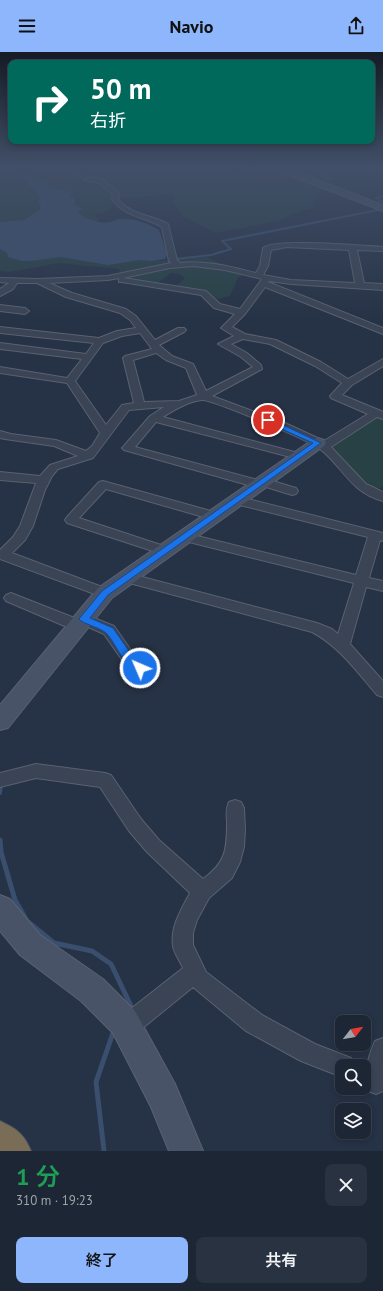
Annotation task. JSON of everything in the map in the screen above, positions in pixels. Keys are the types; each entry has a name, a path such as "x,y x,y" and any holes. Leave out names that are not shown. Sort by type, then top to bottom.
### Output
{"highway":[{"path":"0,1140 12,1151"}],"street":[{"path":"146,217 165,226 173,261 178,265"},
{"path":"348,383 318,364 273,342 242,336 226,328 242,312 262,279 267,248 287,245 383,249"},
{"path":"352,247 360,286"},
{"path":"0,280 38,281 108,278 178,265 208,265 237,270 262,279 383,331"},
{"path":"108,278 203,293 209,296 212,303 218,307 242,312"},
{"path":"262,279 383,288"},
{"path":"0,293 10,287 14,281"},
{"path":"38,281 69,295 124,311 133,318 155,347 169,358 190,366 203,396 281,425 321,444 362,487 383,497"},
{"path":"0,308 25,311"},
{"path":"0,330 100,341 120,334 142,330"},
{"path":"140,405 128,358 155,347 181,330"},
{"path":"242,336 223,344 244,355 258,367 257,369 203,396 170,407 154,418 128,448 292,491"},
{"path":"70,381 100,341"},
{"path":"0,346 89,357"},
{"path":"380,414 335,396 348,383 383,362"},
{"path":"0,370 70,381 106,433"},
{"path":"105,593 1,556 22,534 44,480 54,466 89,456 100,446 106,433 126,407 180,403"},
{"path":"0,721 105,593 185,538 298,456 380,414"},
{"path":"154,418 298,456"},
{"path":"0,434 10,437 56,443 89,456"},
{"path":"0,476 44,480"},
{"path":"165,551 71,520 103,485 214,516"},
{"path":"236,500 379,536 361,581 342,645"},
{"path":"185,538 383,586"},
{"path":"127,578 316,628 327,633 342,645 383,691"},
{"path":"11,598 109,630 132,663 140,668"},
{"path":"3,779 36,771 104,780 135,825 153,846 202,890"},
{"path":"235,808 237,822 235,840 228,867 218,879 202,890 188,917 183,933 183,946 199,978 214,992 254,1023 309,1053 335,1063"},
{"path":"0,909 30,945 92,990 124,1022 163,1096 186,1151"},
{"path":"126,1027 195,972"},
{"path":"374,1082 383,1049"}],"green space":[{"path":"0,217 97,217 100,220 97,222 160,261 207,257 234,271 244,274 238,278 230,296 218,299 206,292 176,287 185,278 179,274 171,273 156,284 121,278 119,269 59,263 10,272 0,271"},
{"path":"185,217 287,217 279,221 216,233"},
{"path":"376,417 383,419 383,486 374,492 365,486 329,446"}],"water":[{"path":"28,217 86,217 97,222 110,222 119,219 135,220 159,230 167,254 165,259 151,261 140,260 108,265 61,257 22,261 8,257 7,253 0,249 0,222 24,220"}],"waterway":[{"path":"175,259 211,255 231,249 222,241 341,217"},
{"path":"0,793 1,784"},
{"path":"0,840 1,852 15,900 27,921 54,943 92,951 111,964 131,1006"},
{"path":"104,1151 96,1082 114,1030"}],"route":[{"path":"140,668 132,663 109,630 84,619 105,593 318,443 268,420"}]}
